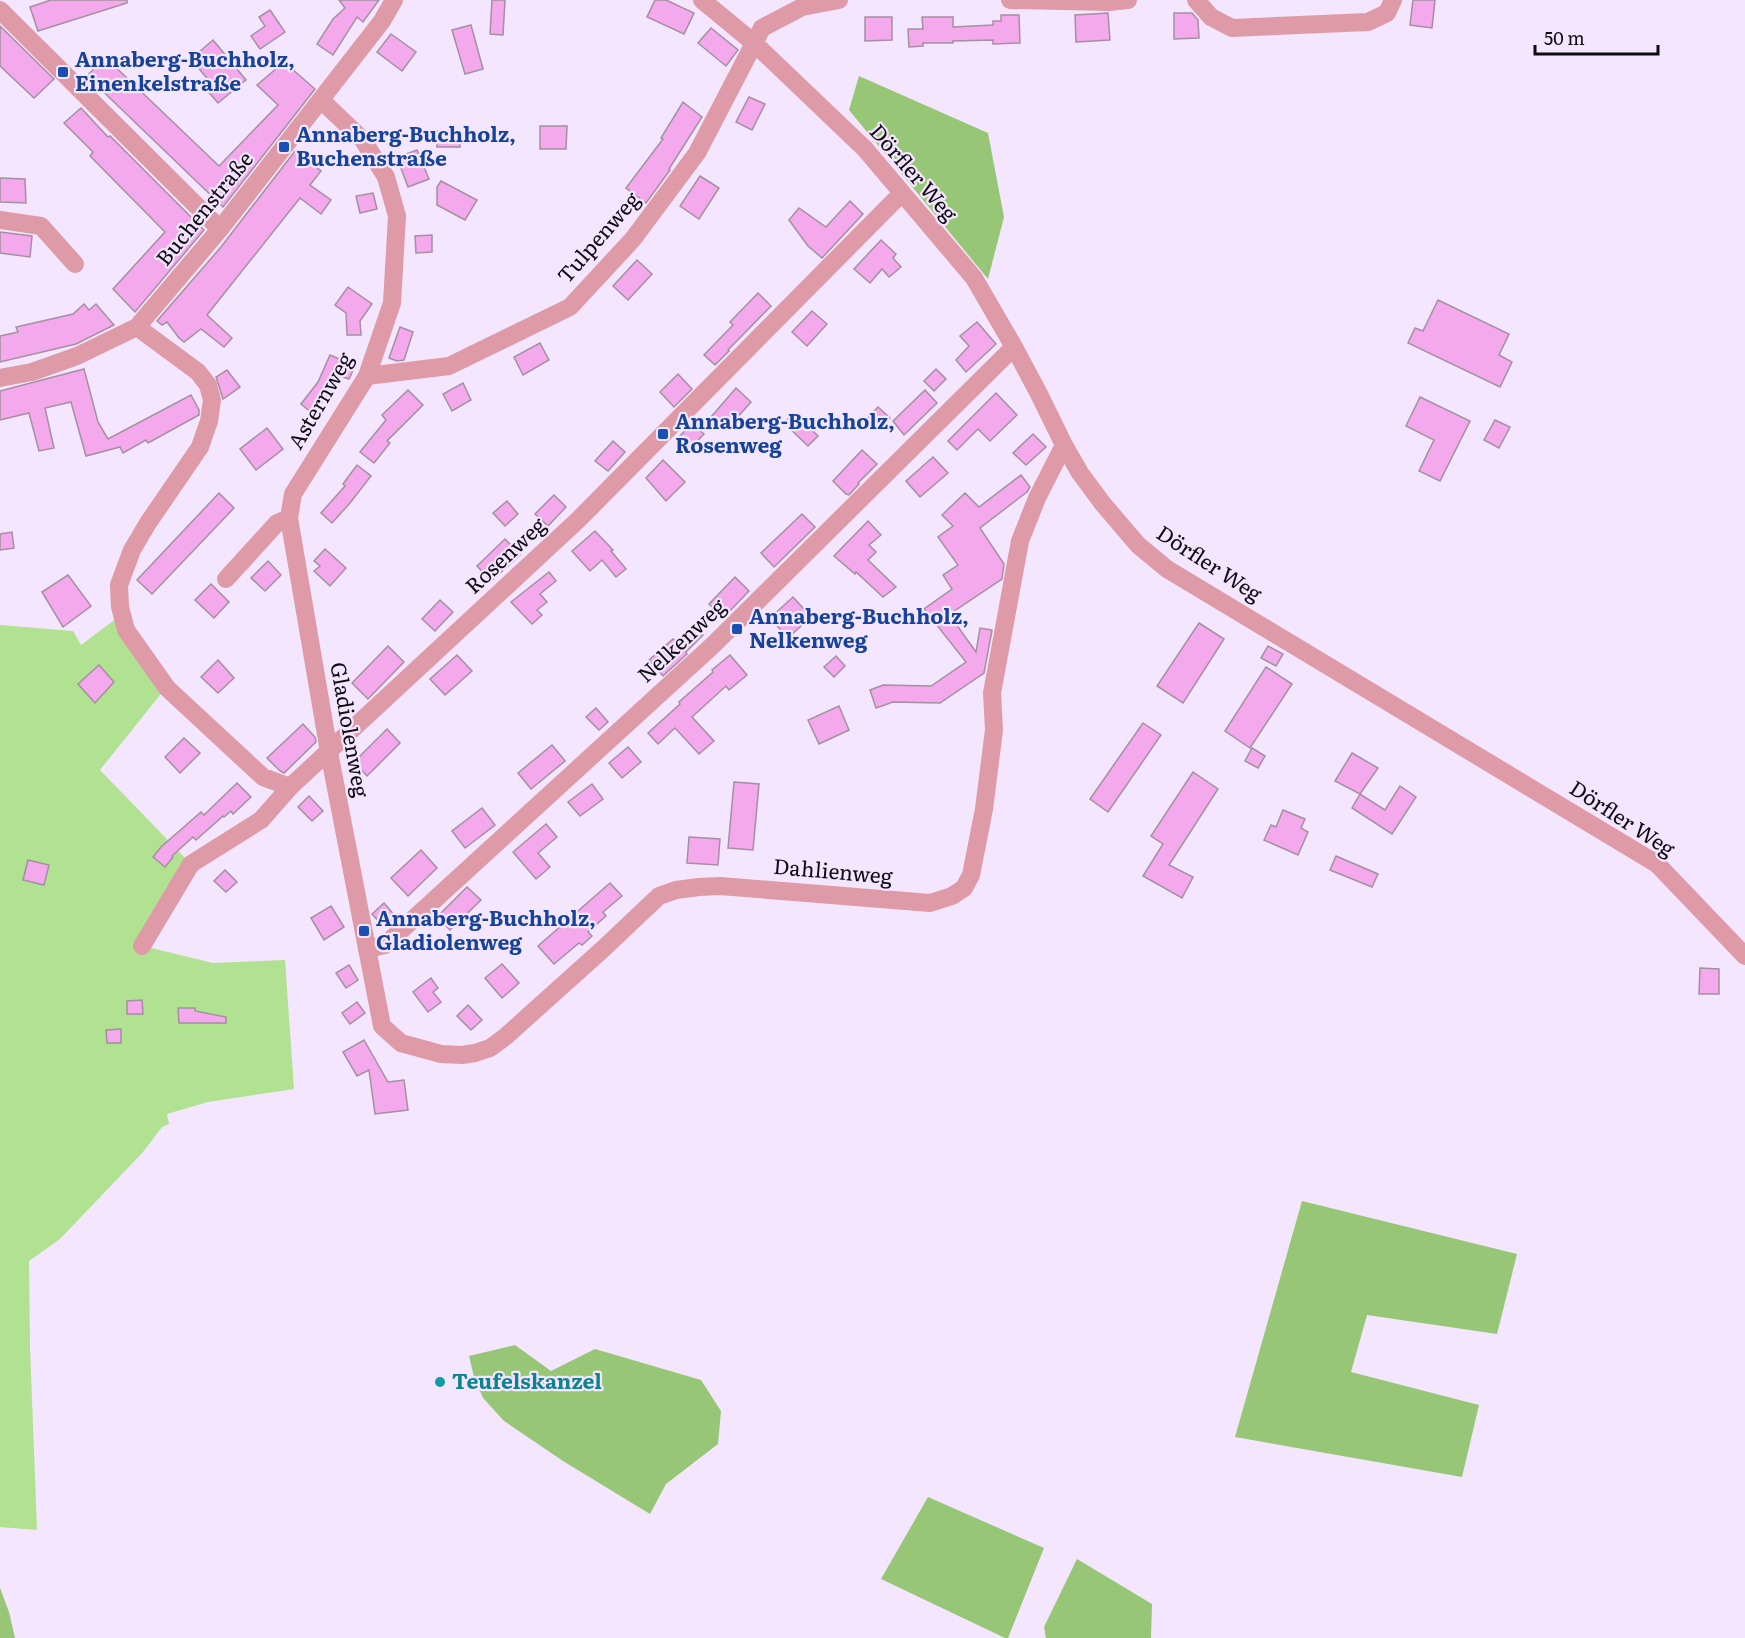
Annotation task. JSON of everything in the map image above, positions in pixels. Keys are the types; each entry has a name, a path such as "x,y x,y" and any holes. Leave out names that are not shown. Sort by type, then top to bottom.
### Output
{"street":[{"path":"0,4 13,0"},
{"name":"Buchenstraße","path":"0,378 32,372 77,356 137,327 220,229 382,21 394,0"},
{"name":"Dörfler Weg","path":"702,0 754,43 865,149 974,278 1014,347 1080,473 1102,504 1138,545 1167,569 1657,864 1745,956"},
{"name":"Tulpenweg","path":"367,376 449,366 570,307 633,239 697,153 762,28 801,3 840,0"},
{"path":"1010,0 1109,2 1128,0"},
{"path":"1196,0 1211,17 1232,27 1368,22 1387,13 1394,0"},
{"path":"0,10 220,229"},
{"name":"Asternweg","path":"289,518 293,494 367,376 392,303 396,216 386,177 363,140 321,100"},
{"name":"Rosenweg","path":"142,946 191,864 261,820 290,787 578,519 902,194"},
{"path":"0,220 41,226 75,264"},
{"path":"137,327 198,372 208,385 212,400 209,421 200,447 132,550 119,585 120,607 126,630 167,687 263,777 290,787"},
{"name":"Nelkenweg","path":"367,950 386,945 712,646 1014,347"},
{"name":"Dahlienweg","path":"367,950 382,1026 400,1043 441,1054 462,1055 490,1048 506,1037 659,896 676,890 720,886 930,903 952,896 964,888 971,875 982,818 994,730 993,693 1020,541 1037,498 1064,444"},
{"path":"226,579 277,524 289,518"},
{"name":"Gladiolenweg","path":"289,518 329,752 367,950"}],"green space":[{"path":"859,76 988,133 1004,217 988,279 849,110"},
{"path":"117,618 164,690 100,770 191,864 143,946 213,963 285,960 294,1089 208,1102 167,1114 169,1124 162,1127 143,1152 60,1239 29,1261 37,1530 0,1527 0,625 73,631 81,645"},
{"path":"1302,1201 1517,1254 1497,1334 1367,1315 1351,1372 1479,1405 1462,1477 1235,1437"},
{"path":"515,1345 551,1371 595,1349 701,1380 721,1411 718,1444 666,1484 650,1514 563,1461 504,1421 483,1398 474,1377 469,1356"},
{"path":"928,1497 1044,1548 1008,1638 881,1579"},
{"path":"1077,1559 1152,1604 1151,1638 1046,1638 1044,1627"},
{"path":"0,1588 9,1612 15,1638 0,1638"}],"building":[{"path":"51,0 127,0 127,3 38,31 30,7"},
{"path":"339,0 379,0 363,22 357,17 333,55 317,44 333,19 345,8"},
{"path":"492,0 505,0 503,35 490,34"},
{"path":"655,0 666,0 694,13 684,34 647,17"},
{"path":"1413,0 1435,0 1432,28 1410,25"},
{"path":"270,10 285,32 260,49 251,36 265,26 259,17"},
{"path":"1108,13 1110,40 1076,42 1075,15"},
{"path":"1174,13 1192,13 1198,20 1199,38 1174,39"},
{"path":"1001,15 1019,15 1020,43 993,44 993,40 953,41 953,43 923,43 923,46 909,47 908,29 923,29 922,17 953,17 953,27 993,25 993,21 1001,21"},
{"path":"865,17 892,17 892,40 865,41"},
{"path":"471,25 483,69 465,74 452,30"},
{"path":"0,26 54,79 34,98 0,66"},
{"path":"711,28 738,50 726,66 698,43"},
{"path":"391,34 416,52 402,71 377,52"},
{"path":"213,40 246,80 218,103 205,88 211,83 191,59"},
{"path":"105,57 219,166 278,105 257,85 284,62 315,89 223,207 87,76"},
{"path":"749,97 765,104 752,130 736,122"},
{"path":"683,102 702,117 670,170 646,203 626,188 663,139 661,138"},
{"path":"81,108 204,230 135,312 113,289 165,232 90,156 93,152 64,123"},
{"path":"540,126 567,126 566,149 540,149"},
{"path":"437,131 460,132 460,147 437,147"},
{"path":"417,150 429,179 408,187 399,163 406,160 404,155"},
{"path":"295,151 321,171 310,185 331,200 321,214 300,198 207,315 232,338 224,347 201,329 184,342 167,322 162,325 157,321 221,247"},
{"path":"700,176 719,188 699,219 680,206"},
{"path":"0,178 25,179 26,203 0,202"},
{"path":"441,181 477,200 465,220 437,205 437,187"},
{"path":"373,193 377,209 360,213 356,196"},
{"path":"850,201 863,214 822,258 808,246 789,220 799,208 826,227"},
{"path":"0,232 32,236 30,257 0,253"},
{"path":"432,235 432,252 416,253 415,236"},
{"path":"881,240 896,254 893,258 901,267 889,277 882,269 870,283 854,269"},
{"path":"637,260 652,274 628,300 613,286"},
{"path":"348,287 372,304 360,321 361,335 347,335 346,313 335,305"},
{"path":"758,293 771,306 715,365 704,355 733,325 730,322"},
{"path":"1438,300 1509,334 1499,355 1512,362 1500,387 1408,343 1415,328 1423,331"},
{"path":"84,304 89,310 96,304 114,325 76,344 0,362 0,336 18,332 16,327 73,314"},
{"path":"812,311 827,324 807,346 792,332"},
{"path":"977,322 996,344 966,372 956,360 969,346 960,336"},
{"path":"400,327 413,332 404,360 397,361 389,358"},
{"path":"540,343 549,360 523,375 514,357"},
{"path":"330,355 355,366 349,379 340,376 336,386 313,414 301,404 318,382"},
{"path":"84,369 98,422 108,439 191,395 199,410 199,415 148,443 146,440 123,453 120,447 86,456 71,402 45,408 54,448 39,451 29,413 0,420 0,391"},
{"path":"936,369 946,379 934,391 924,381"},
{"path":"227,370 240,387 223,399 216,377"},
{"path":"678,374 692,389 674,407 660,392"},
{"path":"463,383 471,400 452,411 443,394"},
{"path":"736,388 751,402 726,430 711,417"},
{"path":"408,390 423,405 387,441 390,443 374,463 360,452 386,420 382,415"},
{"path":"925,390 937,403 904,435 893,421"},
{"path":"996,393 1017,415 990,441 978,429 957,450 948,441"},
{"path":"1420,397 1470,421 1440,481 1419,471 1434,440 1406,426"},
{"path":"878,407 890,418 879,429 868,418"},
{"path":"794,413 818,436 808,446 784,423"},
{"path":"1495,420 1510,427 1499,448 1484,440"},
{"path":"692,423 704,434 691,448 679,437"},
{"path":"267,428 283,449 256,470 240,449"},
{"path":"1033,434 1046,447 1026,465 1013,453"},
{"path":"613,441 625,452 608,471 595,461"},
{"path":"862,450 877,464 849,495 833,481"},
{"path":"933,457 948,473 920,497 906,481"},
{"path":"663,460 685,482 666,501 646,478"},
{"path":"357,465 371,476 332,523 321,513 345,486 343,484"},
{"path":"1021,475 1030,487 1027,492 980,528 1004,564 1002,579 938,622 956,624 976,652 980,628 992,630 984,673 940,703 893,702 876,708 870,690 883,685 931,686 966,662 924,609 952,589 943,575 958,565 938,537 953,526 942,515 965,493 979,507"},
{"path":"219,493 234,508 152,594 137,580"},
{"path":"554,495 566,507 548,526 535,514"},
{"path":"507,501 518,514 505,526 493,513"},
{"path":"802,514 815,527 774,567 761,553"},
{"path":"868,521 881,535 869,545 876,552 868,560 896,587 883,597 856,572 855,574 834,556"},
{"path":"595,531 613,550 611,551 626,569 616,577 602,560 590,571 572,551"},
{"path":"12,532 14,548 0,550 0,534"},
{"path":"505,539 520,555 491,581 477,566"},
{"path":"325,549 346,568 330,586 314,571 320,566 314,561"},
{"path":"268,561 281,575 265,591 251,578"},
{"path":"549,572 556,581 540,594 547,602 537,610 542,615 532,624 511,602"},
{"path":"68,575 91,606 63,627 42,592"},
{"path":"735,577 749,591 723,618 709,604"},
{"path":"211,584 229,602 214,618 195,600"},
{"path":"793,597 811,617 788,638 770,618"},
{"path":"440,600 453,612 435,631 422,619"},
{"path":"1199,623 1224,639 1183,703 1157,686"},
{"path":"693,625 703,635 686,652 687,654 663,676 649,660 673,639 677,642"},
{"path":"388,646 404,662 368,699 352,683"},
{"path":"1268,646 1283,654 1276,666 1261,658"},
{"path":"457,655 472,671 445,695 430,679"},
{"path":"730,655 747,675 729,690 726,686 692,717 714,741 699,754 675,728 658,744 648,733"},
{"path":"836,656 845,666 834,677 824,667"},
{"path":"218,660 234,678 218,693 201,677"},
{"path":"99,665 114,682 95,703 78,684"},
{"path":"1266,667 1292,684 1250,748 1225,731"},
{"path":"839,706 849,730 819,744 808,720"},
{"path":"596,708 608,722 599,730 586,717"},
{"path":"1143,723 1161,735 1108,812 1090,799"},
{"path":"303,724 315,737 316,742 284,773 267,758"},
{"path":"387,729 400,743 367,776 354,762"},
{"path":"184,738 200,753 180,773 165,757"},
{"path":"552,745 565,761 531,789 518,773"},
{"path":"628,747 641,762 622,778 609,763"},
{"path":"1252,748 1265,756 1258,768 1245,761"},
{"path":"1352,753 1378,768 1360,794 1335,781"},
{"path":"1193,772 1218,789 1169,865 1193,877 1182,898 1143,876 1163,844 1151,836"},
{"path":"734,782 759,784 753,850 728,848"},
{"path":"237,783 251,797 233,814 231,811 223,816 196,840 193,837 172,856 165,867 153,857 161,847 201,812 204,815"},
{"path":"592,784 603,799 580,816 568,802"},
{"path":"1400,786 1416,797 1392,834 1352,808 1360,794 1385,810"},
{"path":"309,796 323,811 312,821 298,807"},
{"path":"482,808 495,825 465,848 452,831"},
{"path":"1283,810 1305,819 1301,828 1308,832 1298,855 1264,840 1271,825 1276,827"},
{"path":"546,824 557,837 538,853 550,867 536,879 513,852"},
{"path":"689,837 720,839 718,865 687,863"},
{"path":"421,850 437,868 408,896 391,878"},
{"path":"1336,856 1378,874 1372,887 1330,870"},
{"path":"28,860 49,865 44,885 23,880"},
{"path":"225,870 237,882 226,892 214,881"},
{"path":"610,883 622,896 603,912 606,916 588,932 592,936 582,945 579,943 554,964 538,946"},
{"path":"467,887 481,900 450,930 437,917"},
{"path":"384,903 396,917 384,927 372,914"},
{"path":"331,906 344,927 324,940 311,918"},
{"path":"502,964 519,983 502,998 485,978"},
{"path":"349,965 358,980 346,988 336,973"},
{"path":"1700,968 1719,969 1719,994 1699,994"},
{"path":"431,978 438,988 433,992 441,1002 428,1012 413,992"},
{"path":"142,1000 143,1014 127,1014 127,1001"},
{"path":"357,1002 365,1013 350,1024 342,1013"},
{"path":"468,1005 482,1020 471,1030 457,1016"},
{"path":"178,1008 195,1008 195,1011 226,1017 226,1023 179,1023"},
{"path":"121,1029 121,1043 107,1043 106,1030"},
{"path":"364,1040 388,1082 404,1080 408,1110 375,1114 369,1070 357,1076 343,1052"}],"place":[{"name":"Annaberg-Buchholz, Einenkelstraße","path":"63,72"},
{"name":"Annaberg-Buchholz, Buchenstraße","path":"284,147"},
{"name":"Annaberg-Buchholz, Rosenweg","path":"663,434"},
{"name":"Annaberg-Buchholz, Nelkenweg","path":"737,629"},
{"name":"Annaberg-Buchholz, Gladiolenweg","path":"364,931"},
{"name":"Teufelskanzel","path":"440,1382"}]}
